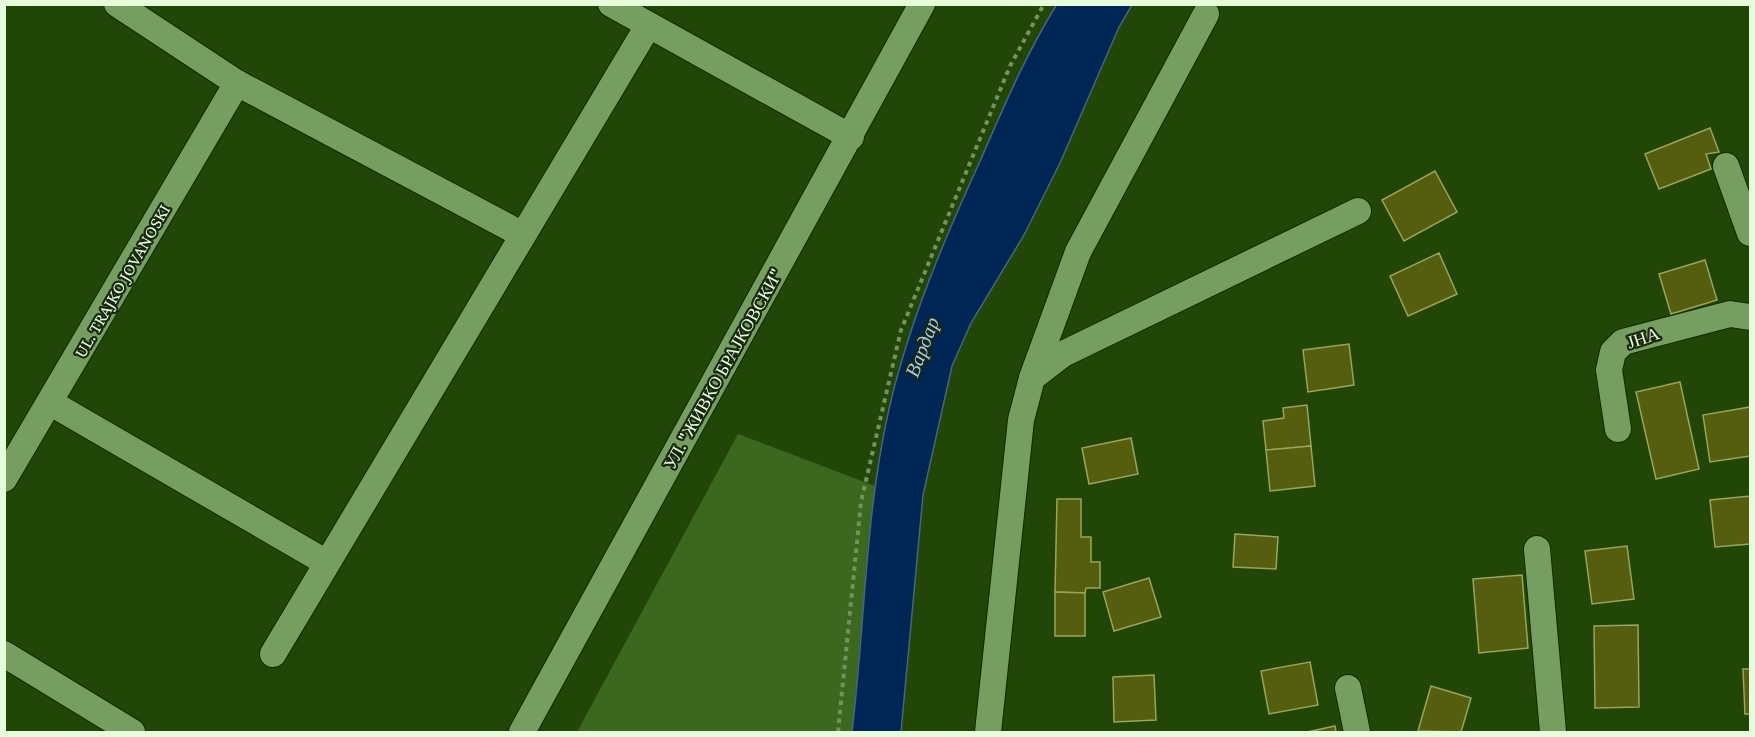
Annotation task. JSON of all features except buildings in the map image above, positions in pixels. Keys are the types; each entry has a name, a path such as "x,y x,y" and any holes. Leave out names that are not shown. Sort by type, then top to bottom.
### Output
{"street":[{"path":"117,4 237,83 523,235"},
{"path":"611,4 851,137"},
{"name":"УЛ. \"ЖИВКО БРАЈКОВСКИ\"","path":"522,732 851,137 922,4"},
{"path":"988,732 1020,420 1032,378 1078,252 1206,14"},
{"path":"273,654 648,26"},
{"name":"UL. TRAJKO JOVANOSKI","path":"4,479 51,403 237,83"},
{"path":"1726,166 1750,233"},
{"path":"1032,378 1063,354 1358,211"},
{"name":"ЈНА","path":"1618,429 1609,370 1613,352 1623,342 1730,314 1750,317"},
{"path":"51,403 327,563"},
{"path":"1537,549 1553,732"},
{"path":"4,654 132,732"},
{"path":"1348,688 1357,732"}],"path":[{"path":"838,732 861,502 901,330 1010,66 1044,4"}],"green space":[{"path":"738,434 875,486 852,732 577,732"}],"water":[{"name":"Вардар","path":"1057,4 1132,5 1119,27 1060,163 1024,235 971,323 952,366 923,495 901,732 852,732 875,489 881,449 897,377 917,313 954,220 1016,80"}]}
